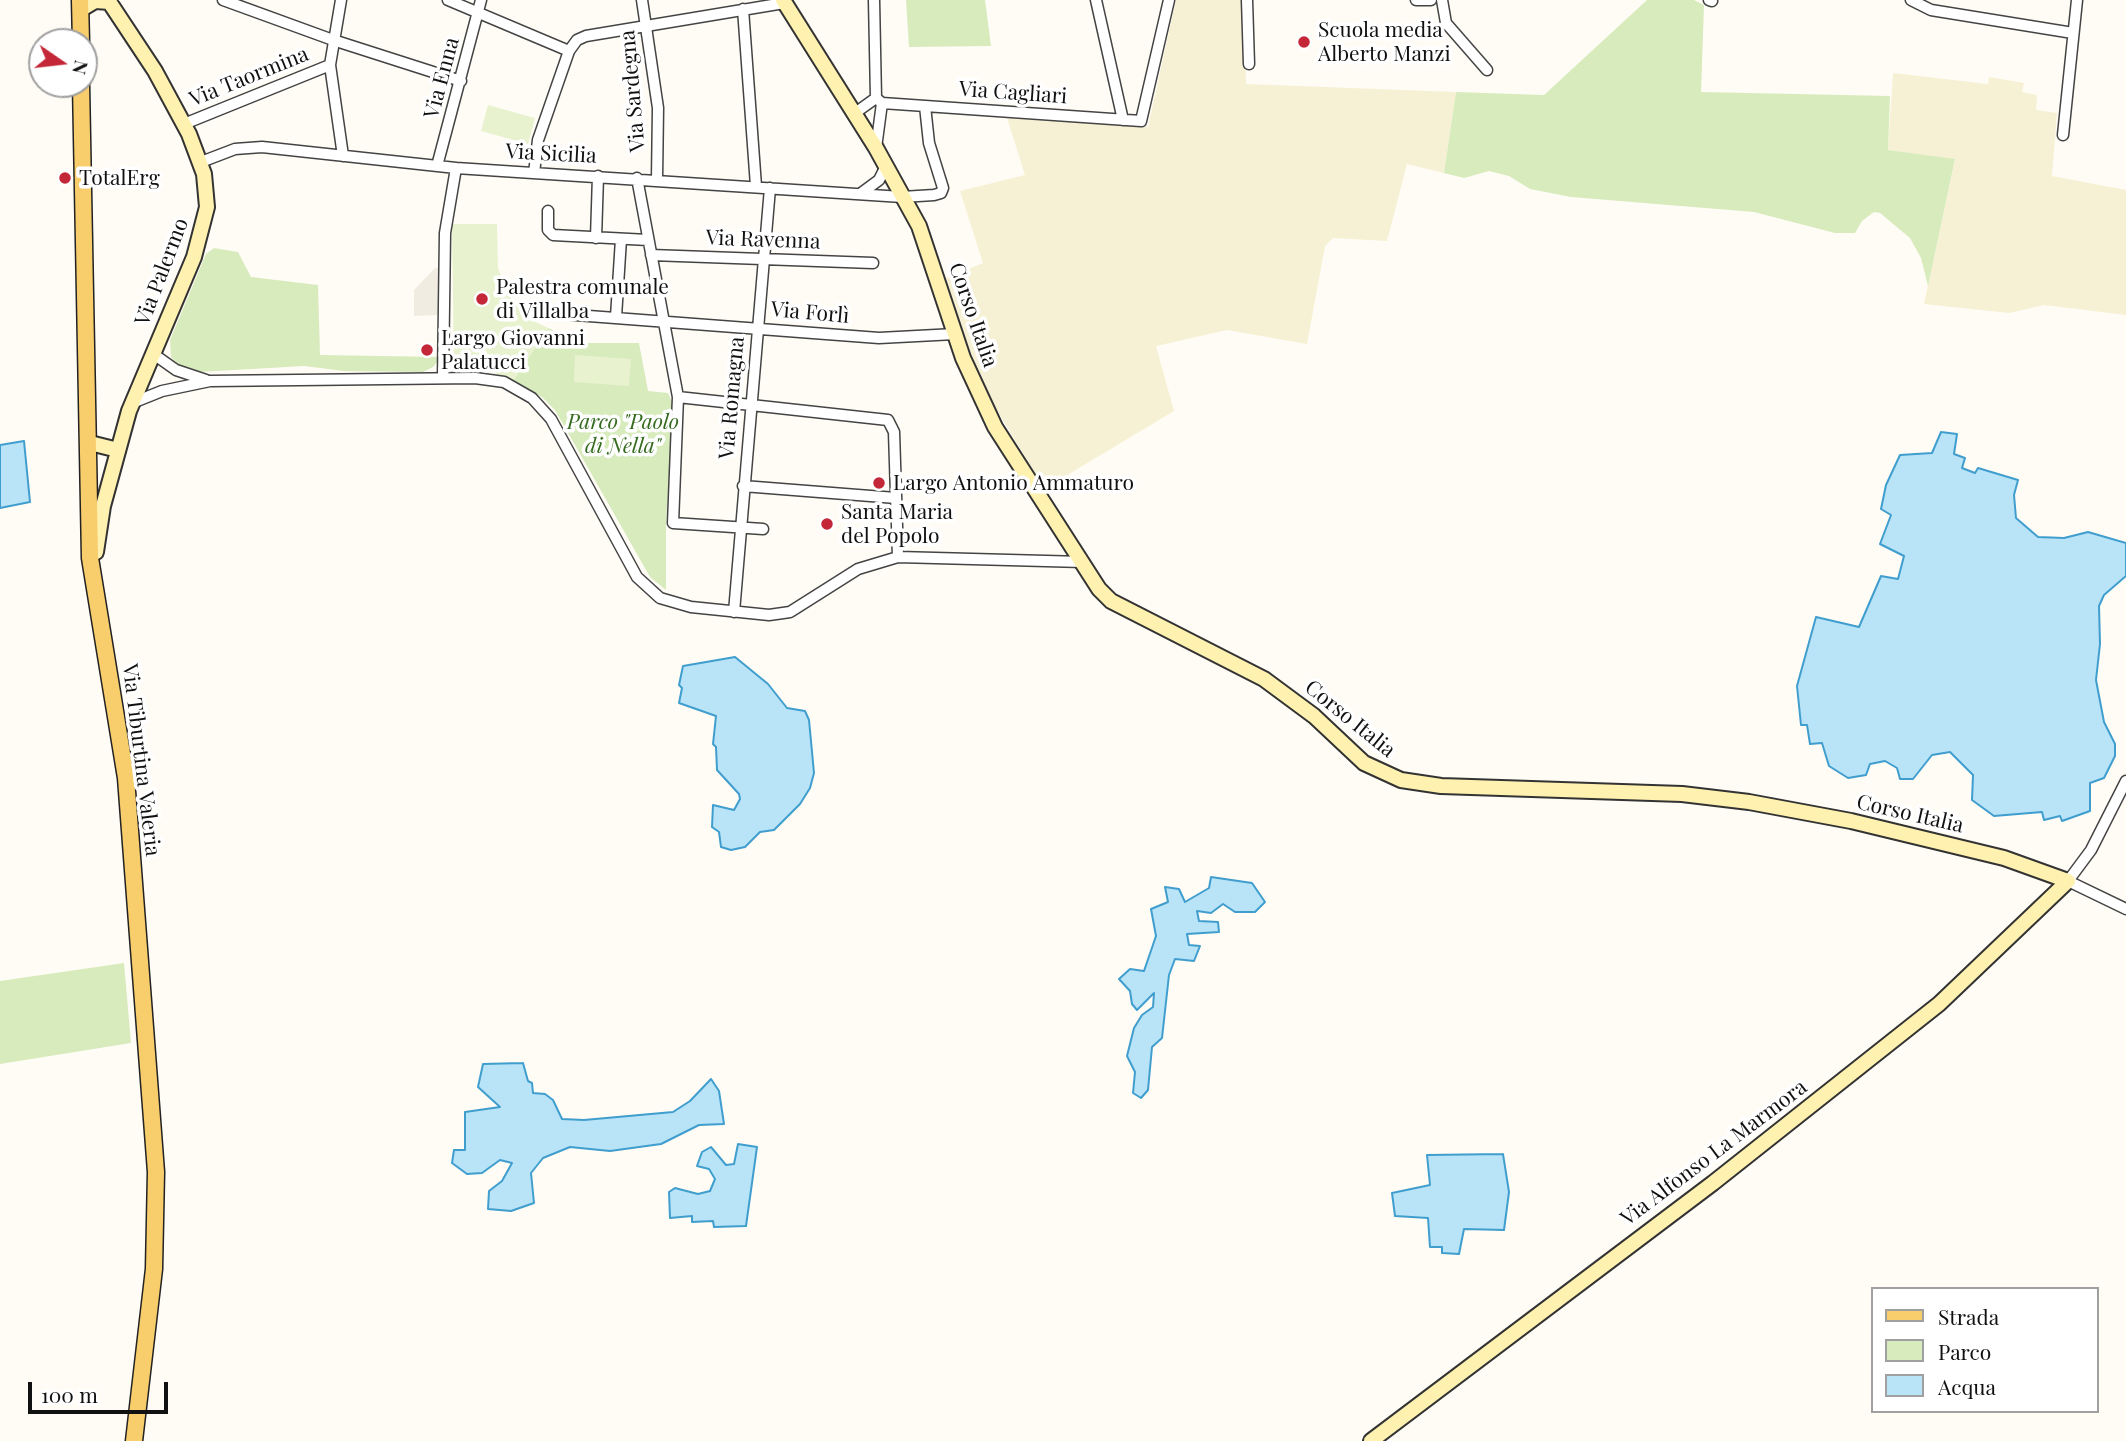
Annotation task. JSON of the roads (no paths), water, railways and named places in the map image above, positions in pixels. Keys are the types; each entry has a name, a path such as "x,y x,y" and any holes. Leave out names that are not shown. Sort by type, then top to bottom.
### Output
{"main road":[{"path":"80,5 80,28"},
{"name":"Via Tiburtina Valeria","path":"82,98 90,550 126,778 156,1172 153,1283 134,1441"}],"street":[{"path":"223,0 333,40 461,81"},
{"path":"341,0 330,65 343,156"},
{"path":"448,0 569,51"},
{"name":"Via Enna","path":"438,166 481,0"},
{"name":"Via Sardegna","path":"642,0 659,117 657,179"},
{"path":"874,0 879,100 876,148"},
{"name":"Via Cagliari","path":"879,100 925,106 1141,121 1168,0"},
{"path":"1247,0 1249,64"},
{"path":"1416,0 1431,0"},
{"path":"1442,0 1446,23 1488,70"},
{"path":"1911,0 1931,10 2073,33"},
{"path":"2063,135 2077,0"},
{"name":"Via Palermo","path":"80,5 108,1 148,59 184,124 201,162 207,197 203,229 144,371 117,450 97,541 96,596"},
{"path":"534,173 540,133 569,51 583,37 648,28 784,1"},
{"name":"Corso Italia","path":"784,1 876,148 927,244 955,334 995,427 1101,592 1111,601 1264,679 1307,710 1364,763 1394,778 1441,786 1682,794 1749,802 1851,821 2004,858 2068,881"},
{"path":"1096,1 1123,120"},
{"path":"743,9 756,186"},
{"name":"Via Taormina","path":"184,124 330,65"},
{"path":"855,113 879,100"},
{"name":"Via Sicilia","path":"201,162 235,149 257,147 456,168 902,197 937,194 943,190 928,137 925,106"},
{"path":"860,194 878,180 886,166"},
{"path":"443,378 445,233 456,168"},
{"path":"596,237 598,176"},
{"path":"637,178 678,397 673,523 763,529"},
{"name":"Via Romagna","path":"734,612 770,188"},
{"path":"548,211 551,234 648,240"},
{"path":"616,317 621,239"},
{"name":"Via Ravenna","path":"651,255 873,263"},
{"name":"Via Forlì","path":"536,312 879,338 955,334"},
{"path":"152,353 176,370 210,381"},
{"path":"144,371 162,391"},
{"path":"132,403 162,391 210,381 443,378 500,381 532,398 555,424 630,565 646,587 672,603 769,615 794,611 858,569 898,557 1083,562"},
{"path":"678,397 879,416 888,420 894,428 898,557"},
{"path":"90,443 117,450"},
{"path":"743,486 896,498"},
{"path":"2126,781 2091,850 2068,881 2126,909"},
{"name":"Via Alfonso La Marmora","path":"1371,1441 1713,1183 1929,1012 2068,881"}],"water":[{"path":"1941,432 1957,434 1954,454 1965,458 1962,468 1975,473 1978,468 2018,480 2014,495 2016,518 2038,537 2064,538 2088,532 2126,543 2126,576 2104,595 2099,606 2100,644 2096,680 2104,722 2115,744 2115,756 2104,778 2090,783 2090,811 2062,821 2060,816 2044,820 2042,812 1994,816 1972,800 1973,775 1950,752 1932,755 1913,779 1900,779 1897,768 1885,761 1870,764 1866,775 1848,778 1829,766 1822,743 1810,744 1807,725 1801,725 1797,686 1816,617 1859,627 1881,576 1898,579 1904,556 1880,544 1891,515 1881,509 1886,485 1900,455 1932,453"},
{"path":"24,441 30,502 0,508 0,445"},
{"path":"735,657 768,684 787,708 805,711 809,720 814,773 810,788 800,804 774,830 760,832 745,847 731,850 721,847 719,832 712,827 713,805 734,810 740,799 739,794 717,770 716,747 713,744 716,716 679,703 682,688 679,685 683,666"},
{"path":"1211,877 1252,883 1265,902 1255,912 1235,912 1223,904 1211,913 1197,911 1199,921 1218,922 1219,932 1187,934 1189,945 1200,946 1194,961 1175,959 1169,975 1162,1038 1152,1047 1148,1090 1141,1098 1133,1093 1135,1072 1127,1056 1134,1028 1142,1015 1153,1007 1154,993 1137,1010 1132,1004 1130,991 1119,979 1130,969 1144,971 1156,936 1151,909 1168,902 1165,887 1179,889 1185,902 1209,888"},
{"path":"523,1063 528,1081 532,1083 533,1093 545,1094 553,1100 562,1119 584,1120 673,1112 690,1101 711,1079 719,1091 724,1124 699,1125 661,1144 610,1151 570,1147 543,1158 531,1173 534,1203 511,1211 488,1209 489,1191 502,1181 512,1163 500,1160 482,1173 467,1174 452,1163 454,1150 465,1150 465,1112 500,1107 478,1087 483,1064"},
{"path":"738,1144 757,1147 746,1226 714,1227 713,1221 692,1222 692,1216 670,1218 669,1192 675,1188 698,1194 710,1191 715,1179 709,1169 697,1166 702,1152 711,1147 726,1165 734,1164"},
{"path":"1503,1154 1509,1192 1504,1230 1464,1229 1459,1254 1442,1253 1442,1247 1430,1247 1428,1218 1395,1216 1392,1193 1430,1185 1427,1155"}],"place":[{"name":"Scuola media Alberto Manzi","path":"1304,42"},
{"name":"TotalErg","path":"65,178"},
{"name":"Palestra comunale di Villalba","path":"482,299"},
{"name":"Largo Giovanni Palatucci","path":"427,350"},
{"name":"Largo Antonio Ammaturo","path":"879,483"},
{"name":"Santa Maria del Popolo","path":"827,524"}],"park label":[{"name":"Parco \"Paolo di Nella\"","path":"623,434"}]}
